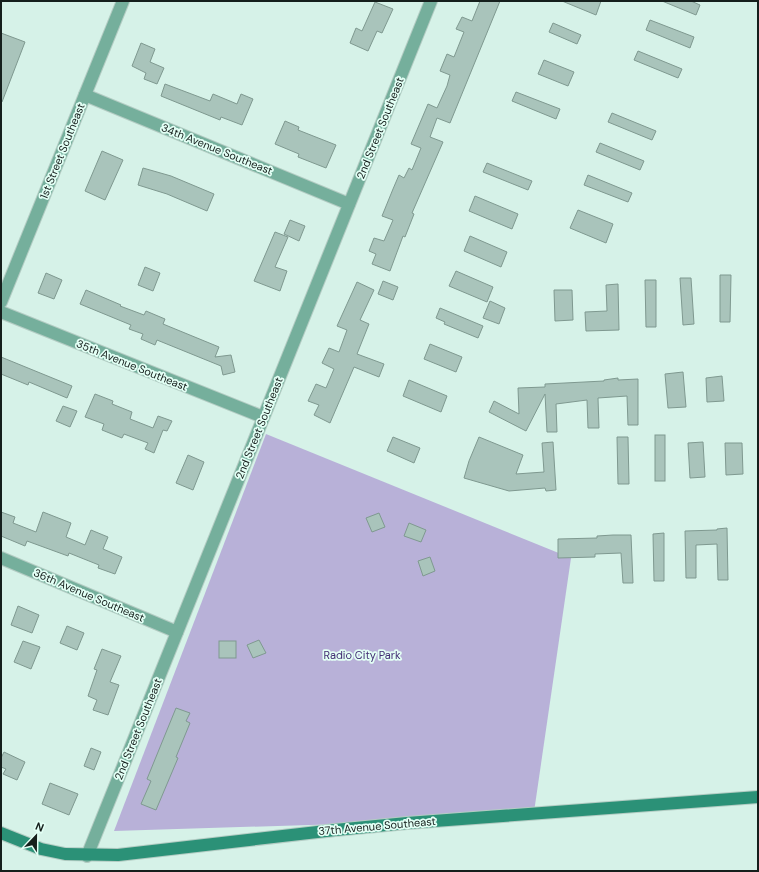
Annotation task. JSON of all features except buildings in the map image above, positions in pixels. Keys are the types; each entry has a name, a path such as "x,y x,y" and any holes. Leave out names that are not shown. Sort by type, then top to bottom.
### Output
{"street":[{"name":"1st Street Southeast","path":"1,302 123,1"},
{"name":"2nd Street Southeast","path":"87,856 431,1"},
{"name":"34th Avenue Southeast","path":"85,95 349,204"},
{"name":"35th Avenue Southeast","path":"1,312 263,417"},
{"name":"36th Avenue Southeast","path":"1,558 177,632"},
{"name":"37th Avenue Southeast","path":"1,833 41,849 65,854 87,856 118,855 407,823 758,797"}],"green space":[{"name":"Radio City Park","path":"266,434 571,558 534,812 437,821 114,831"}]}
